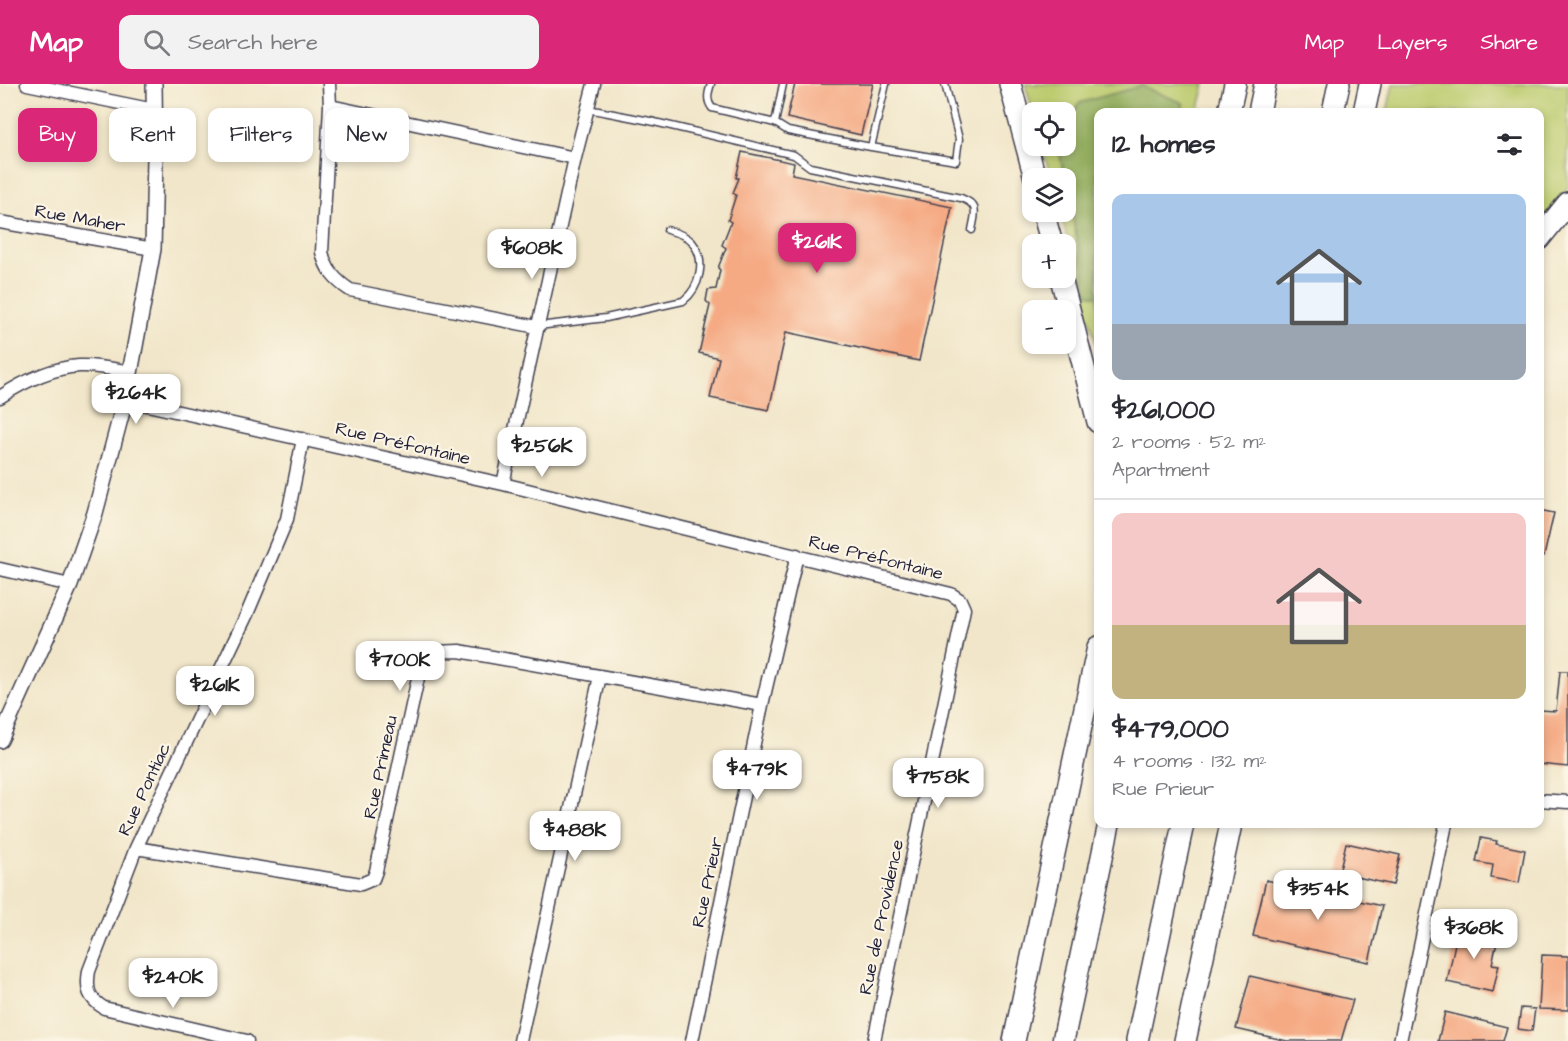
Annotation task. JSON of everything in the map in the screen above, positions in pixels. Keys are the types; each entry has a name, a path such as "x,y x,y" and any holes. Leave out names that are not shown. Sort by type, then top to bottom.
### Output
{"highway":[{"path":"1010,84 1032,168"},
{"path":"1230,108 1235,84"},
{"path":"1260,108 1265,84"},
{"path":"1334,108 1339,84"},
{"path":"1365,108 1370,84"},
{"path":"1544,233 1568,203"},
{"path":"1064,288 1094,406"},
{"path":"1014,1041 1094,666"},
{"path":"1063,1041 1108,828"},
{"path":"1137,1041 1182,828"},
{"path":"1185,1041 1230,828"}],"street":[{"path":"27,84 144,108"},
{"path":"154,84 154,108"},
{"path":"328,84 330,106 322,252 326,266 339,283 350,290 537,327"},
{"path":"503,484 575,158 594,84"},
{"path":"330,106 575,158"},
{"path":"0,740 4,721 70,585 95,513 125,400 153,249 154,162"},
{"name":"Rue Maher","path":"0,222 153,249"},
{"path":"0,397 60,369 80,366 131,372"},
{"name":"Rue Préfontaine","path":"125,400 503,484 951,594"},
{"name":"Rue Pontiac","path":"247,1041 104,1008 95,1002 88,990 89,971 136,848 247,614 287,519 303,439"},
{"name":"Rue Prieur","path":"692,1041 762,705 797,555"},
{"path":"0,569 70,585"},
{"name":"Rue de Providence","path":"874,1041 964,609 960,600 951,594"},
{"name":"Rue Primeau","path":"136,848 361,884 373,879 421,664 428,656 442,651 459,651 762,705"},
{"path":"520,1041 600,676"},
{"path":"1544,800 1568,802"},
{"path":"1400,1041 1445,828"}],"lane":[{"path":"711,84 708,96 712,108 775,123 788,131 956,161 959,139 945,84"},
{"path":"775,123 783,84"},
{"path":"872,147 886,84"},
{"path":"588,109 650,121 794,155 810,167 961,198 971,202 974,206 972,230"},
{"path":"537,327 606,318 683,301 691,295 699,281 699,262 692,242 684,236 667,230"}],"green space":[{"path":"1025,84 1205,84 1199,108 1183,108 1183,103 1141,86 1076,119 1076,102 1030,102"},
{"path":"1393,84 1568,84 1568,188 1544,219 1544,108 1388,108"},
{"path":"1141,86 1183,103 1183,108 1094,108 1094,295 1088,294 1074,222 1076,222 1076,168 1063,168 1060,156 1076,156 1076,108 1079,103"},
{"path":"1045,156 1060,156 1063,168 1048,168"},
{"path":"1063,222 1073,222 1076,234 1066,234"},
{"path":"1076,235 1088,294 1094,295 1094,336 1076,271"}],"building":[{"path":"795,84 873,84 861,135 787,118"},
{"path":"742,152 794,163 792,174 952,207 919,361 786,332 769,410 710,398 719,358 699,353 710,305 706,301 708,290 716,289 720,270 718,268 726,248 722,245 731,222 728,220 736,195 733,193 739,178 736,178"},
{"path":"1544,511 1554,513 1544,556"},
{"path":"1560,671 1568,671 1568,767 1544,765 1544,710 1556,711"},
{"path":"1481,838 1497,841 1496,844 1525,850 1519,883 1491,878 1493,865 1476,862"},
{"path":"1346,843 1400,855 1393,885 1339,873"},
{"path":"1266,880 1382,906 1369,962 1253,936"},
{"path":"1466,922 1477,924 1476,932 1498,937 1492,964 1499,965 1493,992 1447,982 1458,929 1465,930"},
{"path":"1542,955 1568,956 1568,1010 1539,1009"},
{"path":"1250,976 1353,1000 1341,1041 1287,1041 1236,1029"},
{"path":"1521,1008 1535,1009 1532,1031 1518,1029"},
{"path":"1445,1012 1507,1027 1503,1041 1438,1041"}]}
